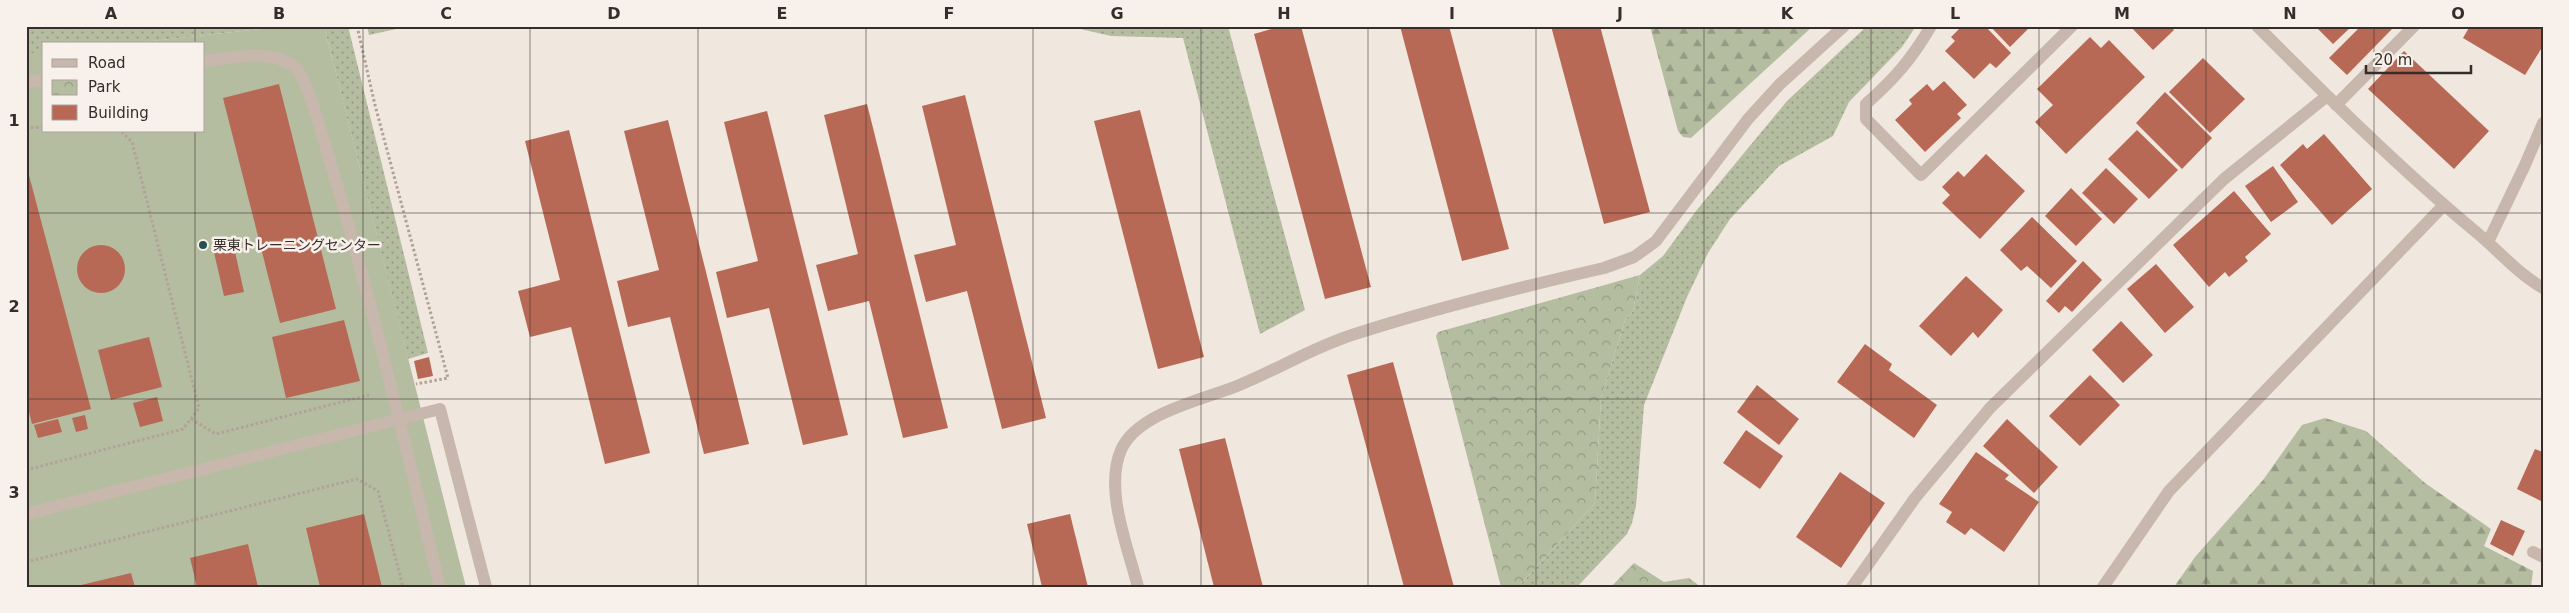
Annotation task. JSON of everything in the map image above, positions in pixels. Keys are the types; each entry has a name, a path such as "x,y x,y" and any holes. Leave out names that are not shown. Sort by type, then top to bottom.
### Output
{"street":[{"path":"1138,587 1114,492 1114,470 1121,449 1134,431 1153,418 1239,386 1292,359 1354,334 1604,268 1634,257 1656,241 1748,119 1780,84 1844,26"},
{"path":"1931,26 1915,54 1897,76 1866,104 1866,119 1921,175 2072,26"},
{"path":"2257,26 2332,100 2444,205 2488,242 2523,276 2543,288"},
{"path":"1852,587 1915,498 1990,408 2224,179 2332,100 2414,26"},
{"path":"205,62 246,57 278,57 297,69 309,95 354,239 440,587"},
{"path":"26,82 42,80"},
{"path":"2488,242 2543,123"},
{"path":"2103,587 2169,491 2444,205"},
{"path":"26,514 440,409 486,587"}],"path":[{"path":"191,419 216,434 448,378 433,331 357,26"},
{"path":"26,128 42,126"},
{"path":"26,470 183,430 199,408 132,142 121,132"},
{"path":"26,562 357,479 378,491 403,587"}],"green space":[{"path":"26,26 287,26 144,42 42,42 42,53 26,55"},
{"name":"栗東トレーニングセンター","path":"287,26 324,26 466,587 26,587 26,54 42,52 42,132 205,132 205,42 142,42"},
{"path":"324,26 348,26 428,353 408,359"},
{"path":"367,26 410,26 369,35"},
{"path":"1067,26 1228,26 1305,310 1260,334 1183,38 1111,36"},
{"path":"1650,26 1813,26 1691,138 1683,137 1678,131"},
{"path":"1867,26 1916,26 1902,47 1849,102 1833,136 1779,166 1730,219 1708,253 1687,297 1644,405 1636,506 1627,534 1577,587 1518,587 1595,503 1601,398 1625,320 1633,311 1640,275 1663,256 1696,211 1787,101"},
{"path":"1640,275 1633,311 1625,320 1601,398 1595,503 1518,587 1501,587 1436,336 1438,332"},
{"path":"2325,418 2366,431 2425,483 2491,529 2484,546 2533,571 2531,587 2174,587 2195,557 2263,480 2302,425"},
{"path":"1634,563 1664,582 1689,578 1701,587 1611,587"}],"building":[{"path":"1282,26 1301,26 1371,287 1325,299 1254,34"},
{"path":"1400,26 1449,26 1509,249 1462,261"},
{"path":"1551,26 1600,26 1650,212 1604,224"},
{"path":"1962,26 1985,26 2011,53 1996,68 1990,63 1974,79 1945,51 1955,41 1951,37"},
{"path":"1990,26 2031,26 2010,47"},
{"path":"2130,26 2170,26 2174,30 2153,50"},
{"path":"2315,26 2352,26 2333,44"},
{"path":"2361,26 2393,28 2347,75 2329,58"},
{"path":"2470,26 2543,26 2543,46 2525,75 2463,38"},
{"path":"2090,37 2101,48 2109,40 2145,77 2066,154 2035,122 2053,105 2037,89"},
{"path":"2404,51 2489,131 2454,169 2368,89"},
{"path":"2203,58 2245,99 2210,133 2169,92"},
{"path":"1944,81 1967,105 1957,114 1961,118 1925,152 1895,120 1912,104 1909,100 1927,84 1933,91"},
{"path":"279,84 336,309 280,323 223,98"},
{"path":"2165,92 2212,138 2182,169 2136,123"},
{"path":"965,95 1046,418 1002,429 967,291 926,302 914,255 956,245 922,106"},
{"path":"867,104 948,428 903,438 869,301 828,311 816,265 858,254 824,115"},
{"path":"1140,110 1204,357 1158,369 1094,121"},
{"path":"767,111 848,435 803,445 769,308 727,318 716,272 758,261 724,122"},
{"path":"668,120 749,444 704,454 670,317 628,327 617,281 659,270 624,131"},
{"path":"569,130 650,453 605,464 571,327 530,337 518,291 560,280 525,141"},
{"path":"2137,130 2178,170 2149,199 2108,159"},
{"path":"2324,134 2372,189 2332,225 2280,165 2303,144 2307,149"},
{"path":"1986,154 2025,191 1980,239 1942,203 1950,195 1942,187 1958,171 1964,177"},
{"path":"26,164 91,409 32,424 26,400"},
{"path":"2273,166 2298,202 2271,222 2245,186"},
{"path":"2106,168 2138,199 2114,224 2082,193"},
{"path":"2071,188 2102,219 2076,246 2045,216"},
{"path":"2234,191 2271,234 2245,257 2248,261 2229,277 2225,272 2209,287 2173,245"},
{"path":"2032,217 2077,261 2051,288 2027,266 2021,271 2000,250"},
{"path":"233,243 244,292 224,296 213,248"},
{"path":"101,245 110,247 118,252 123,260 125,269 123,278 118,286 110,291 101,293 92,291 84,286 79,278 77,269 79,260 84,252 92,247"},
{"path":"2083,261 2102,280 2072,312 2065,306 2059,313 2046,301"},
{"path":"2156,264 2194,307 2165,333 2127,289"},
{"path":"1966,276 2003,310 1978,338 1973,332 1951,356 1919,326"},
{"path":"344,320 360,381 286,398 272,337"},
{"path":"2121,321 2153,355 2123,383 2092,350"},
{"path":"149,337 162,387 111,400 98,350"},
{"path":"1865,344 1892,364 1889,370 1937,405 1914,438 1837,382"},
{"path":"429,357 433,376 418,379 414,361"},
{"path":"1393,362 1454,587 1404,587 1347,375"},
{"path":"2090,375 2120,405 2080,446 2049,416"},
{"path":"1757,385 1799,419 1779,445 1737,412"},
{"path":"157,397 163,421 140,427 133,403"},
{"path":"85,415 88,429 76,432 72,418"},
{"path":"58,419 62,432 38,438 34,425"},
{"path":"2007,419 2058,467 2034,493 1983,446"},
{"path":"1746,430 1783,456 1760,489 1723,463"},
{"path":"1225,438 1263,587 1214,587 1179,449"},
{"path":"2535,449 2543,452 2543,502 2517,489"},
{"path":"1976,452 2009,475 2005,479 2039,502 2004,552 1971,528 1965,535 1946,522 1952,512 1939,504"},
{"path":"1840,472 1885,503 1841,568 1796,537"},
{"path":"364,514 382,587 320,587 306,528"},
{"path":"1070,514 1088,587 1042,587 1027,524"},
{"path":"2501,520 2525,531 2513,556 2490,544"},
{"path":"248,544 258,587 197,587 190,558"},
{"path":"131,573 135,587 77,587 77,586"}],"place":[{"name":"栗東トレーニングセンター","path":"203,245"}]}
